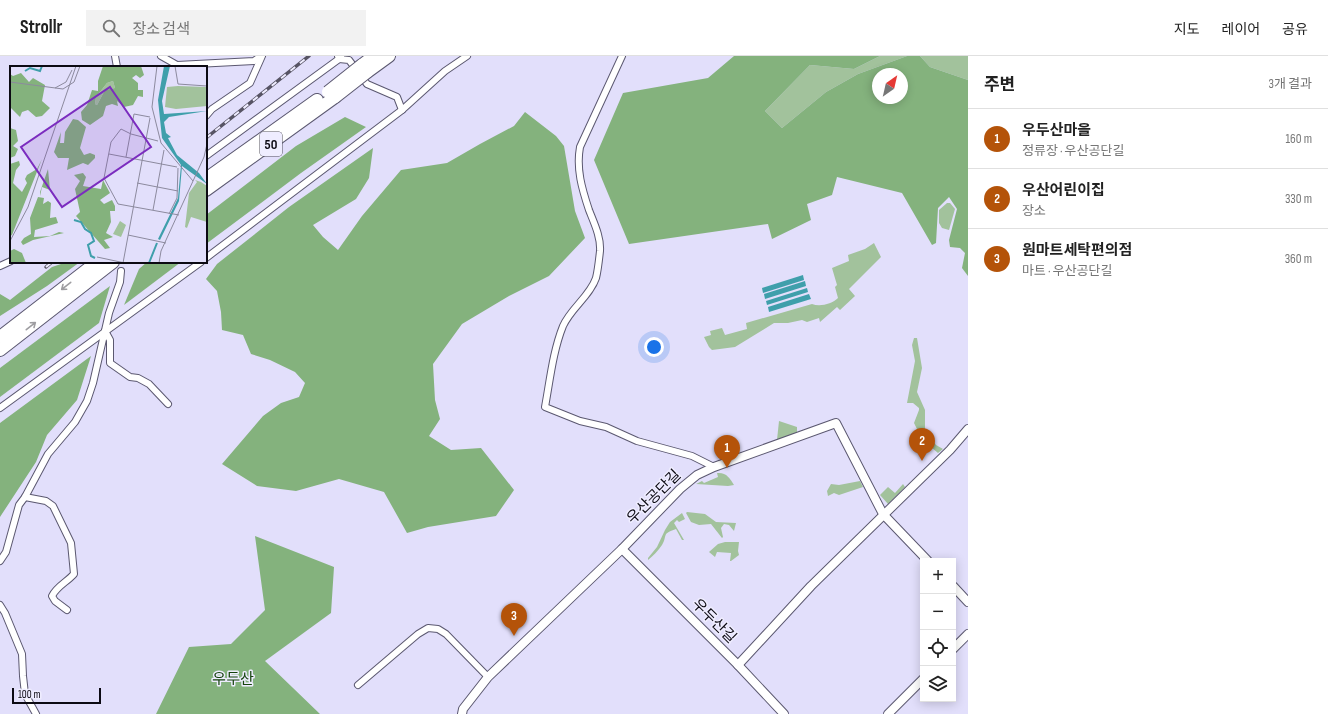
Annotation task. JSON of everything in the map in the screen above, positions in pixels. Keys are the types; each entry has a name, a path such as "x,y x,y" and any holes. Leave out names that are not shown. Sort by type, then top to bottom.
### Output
{"highway":[{"name":"50","path":"364,69 374,56"},
{"name":"50","path":"207,189 364,69 389,56"},
{"name":"50","path":"207,178 332,95"},
{"path":"0,337 96,263"},
{"path":"0,350 117,266"}],"street":[{"path":"115,56 117,66"},
{"path":"161,56 177,65 254,61 262,56"},
{"path":"207,115 212,109 250,83 262,56"},
{"path":"207,257 402,110 445,71 467,56"},
{"path":"622,56 580,147 577,161 581,184 597,229 600,249 596,279 587,293 574,308 563,326 545,407 580,421 606,427 637,441 692,456 714,467"},
{"path":"207,155 340,57 349,60 367,84 397,97 402,110"},
{"path":"0,266 10,261"},
{"path":"0,408 200,263"},
{"path":"0,560 6,552 19,505 25,497 48,454 75,422 87,401 109,313 120,282 117,266"},
{"path":"105,331 110,340 110,363 130,377 138,378 150,384 168,404"},
{"name":"우산공단길","path":"462,714 463,709 488,677 622,549 683,486 697,475 714,467 836,423 883,514 925,558"},
{"path":"738,665 811,586 950,450 968,430"},
{"path":"25,497 46,501 53,506 71,543 74,574 68,581 55,590 52,596 55,601 66,610"},
{"name":"우두산길","path":"622,549 738,665 784,714"},
{"path":"956,589 968,602"},
{"path":"0,605 5,613 22,654 25,694 36,714"},
{"path":"358,686 418,634 428,628 438,629 446,634 488,677"},
{"path":"956,646 968,634"},
{"path":"888,714 920,682"}],"shaded area":[{"path":"880,56 907,56 858,74 826,92 782,128 765,111 810,65 854,69"},
{"path":"920,56 968,56 968,80 930,67"},
{"path":"947,203 950,203 955,209 949,230 942,228 939,223 939,210"},
{"path":"874,243 881,257 849,289 855,296 840,310 837,307 820,322 819,318 807,322 802,320 788,323 774,323 735,347 712,350 709,347 704,337 711,335 710,331 722,328 725,335 747,329 746,323 812,304 822,305 835,300 838,298 835,287 837,285 832,268 849,261 848,255 865,249"},
{"path":"803,275 804,280 763,293 762,288"},
{"path":"805,281 806,286 765,299 764,294"},
{"path":"807,288 808,292 767,305 766,301"},
{"path":"809,294 811,299 769,312 768,307"},
{"path":"914,338 917,338 922,368 917,392 925,410 925,431 936,445 943,449 938,453 925,442 919,446 921,437 914,423 919,408 913,403 907,403 915,361 912,345"},
{"path":"779,421 797,427 797,433 777,440"},
{"path":"717,473 725,475 734,485 696,484 702,481 704,483 718,477"},
{"path":"860,481 863,487 839,495 834,493 828,496 827,491 831,484 839,485"},
{"path":"903,484 905,487 888,504 880,495 888,487 895,493"},
{"path":"682,513 685,519 679,522 677,520 674,523 684,540 682,540 676,529 668,532 664,542 648,560 657,547 670,522"},
{"path":"686,513 705,514 716,522 736,523 734,531 729,525 724,524 721,528 722,538 711,524 699,525 691,522"},
{"path":"725,542 739,542 739,555 731,561 731,553 717,552 715,557 709,552 718,544"}],"green space":[{"path":"734,56 880,56 854,69 810,65 765,111 782,128 826,92 858,74 872,69 872,104 908,104 908,68 874,68 907,56 920,56 930,67 968,80 968,276 962,268 965,253 960,248 950,247 949,240 957,209 949,197 938,208 936,243 932,245 902,193 837,177 832,195 807,204 811,220 772,239 768,224 629,244 594,160 623,93 708,78"},
{"path":"525,112 556,136 564,146 575,211 585,238 549,276 509,296 462,324 433,364 435,400 440,419 429,436 451,450 481,448 514,490 496,516 428,527 407,533 384,492 339,479 296,491 257,486 222,464 263,416 281,403 299,397 305,383 295,372 270,360 251,354 243,335 222,330 221,312 217,291 206,279 217,264 289,207 373,148 369,178 356,199 313,225 323,237 338,250 362,216 401,170 447,163 514,126"},
{"path":"345,117 366,127 301,173 207,243 207,214 296,146"},
{"path":"64,263 79,263 47,286 0,316 0,294 10,300 52,267"},
{"path":"146,263 180,263 124,305 139,269"},
{"path":"110,286 99,323 0,397 0,368"},
{"path":"91,356 77,400 47,435 36,462 0,517 0,423"},
{"name":"우두산","path":"255,536 334,567 331,613 265,661 320,714 156,714 189,647 231,644 265,610"}],"railway":[{"path":"207,137 309,56"},
{"path":"46,267 51,263"}],"place":[{"name":"우산어린이집","path":"922,461"},
{"name":"우두산마을","path":"727,468"},
{"name":"원마트세탁편의점","path":"514,636"}]}
